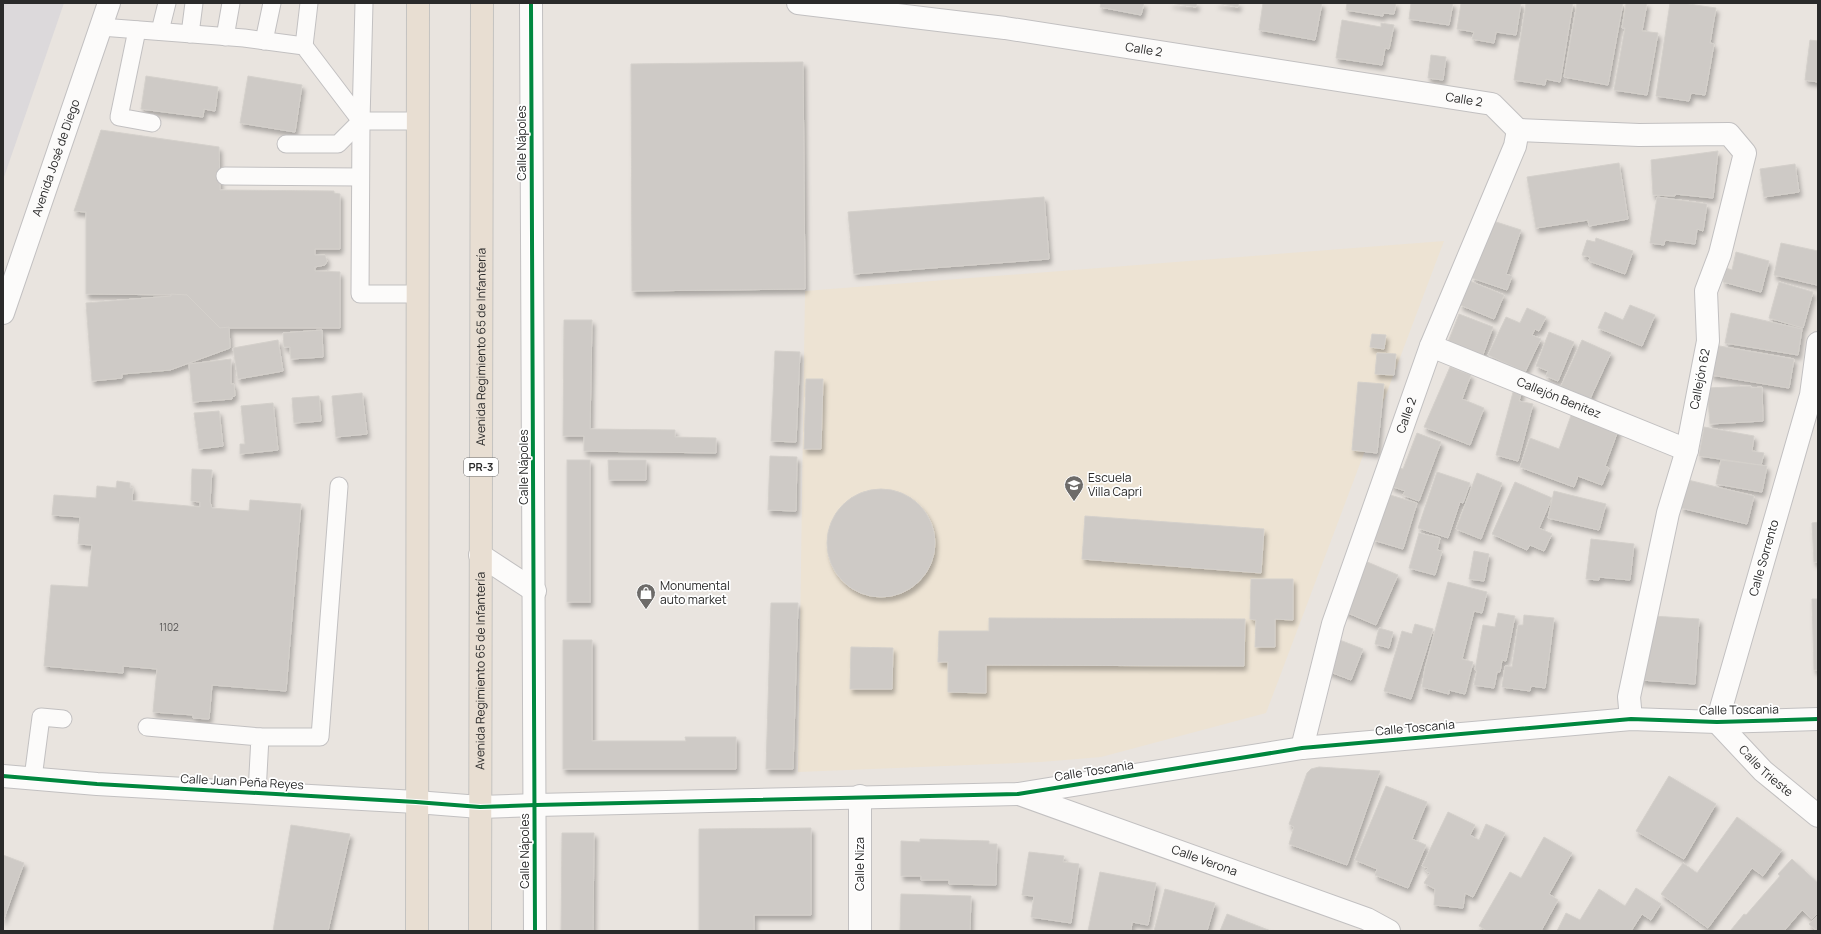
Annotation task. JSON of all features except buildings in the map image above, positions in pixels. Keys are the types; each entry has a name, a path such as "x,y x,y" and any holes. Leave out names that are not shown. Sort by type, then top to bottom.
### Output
{"highway":[{"path":"417,931 418,3"},
{"name":"Avenida Regimiento 65 de Infantería","path":"480,931 482,3"}],"street":[{"name":"Avenida José de Diego","path":"3,313 109,3"},
{"name":"Calle Nápoles","path":"531,3 536,804 535,931"},
{"name":"Calle 2","path":"798,3 1005,28 1492,104 1518,130 1515,146 1431,346 1332,624 1302,748"},
{"name":"Callejón 62","path":"1518,130 1639,135 1729,134 1745,153 1720,254 1706,291 1708,341 1687,450 1668,513 1629,697 1631,719"},
{"name":"Calle Sorrento","path":"1717,722 1814,395 1818,343"},
{"name":"Callejón Benitez","path":"1431,346 1687,450"},
{"path":"480,555 534,591"},
{"name":"Calle Toscania","path":"1018,794 1302,748 1631,719 1717,722 1818,718"},
{"name":"Calle Trieste","path":"1717,722 1763,771 1818,816"},
{"name":"Calle Juan Peña Reyes","path":"3,776 480,807 536,804 860,796 1018,794"},
{"name":"Calle Verona","path":"1018,794 1367,919 1389,931"},
{"name":"Calle Niza","path":"860,796 860,931"}],"lane":[{"path":"160,31 167,3"},
{"path":"190,34 194,3"},
{"path":"225,37 231,3"},
{"path":"264,41 272,3"},
{"path":"309,3 304,46 361,121"},
{"path":"364,3 360,176 360,294 417,294"},
{"path":"101,27 225,37 304,46"},
{"path":"137,30 119,117 152,123"},
{"path":"286,144 338,144 361,121 418,121"},
{"path":"225,176 360,176"},
{"path":"146,727 260,737 320,737 339,486"},
{"path":"33,778 41,717 63,719"},
{"path":"257,793 260,737"}],"shaded area":[{"path":"3,3 64,3 3,180"},
{"name":"Escuela Villa Capri","path":"1444,241 1266,713 1101,757 1041,762 798,772 805,291"}],"cycle path":[{"path":"531,3 535,931"},
{"path":"3,776 97,784 480,807 1018,794 1302,748 1631,719 1717,722 1818,719"}],"place":[{"name":"Escuela Villa Capri","path":"1074,502"},
{"name":"Monumental auto market","path":"646,610"}]}
